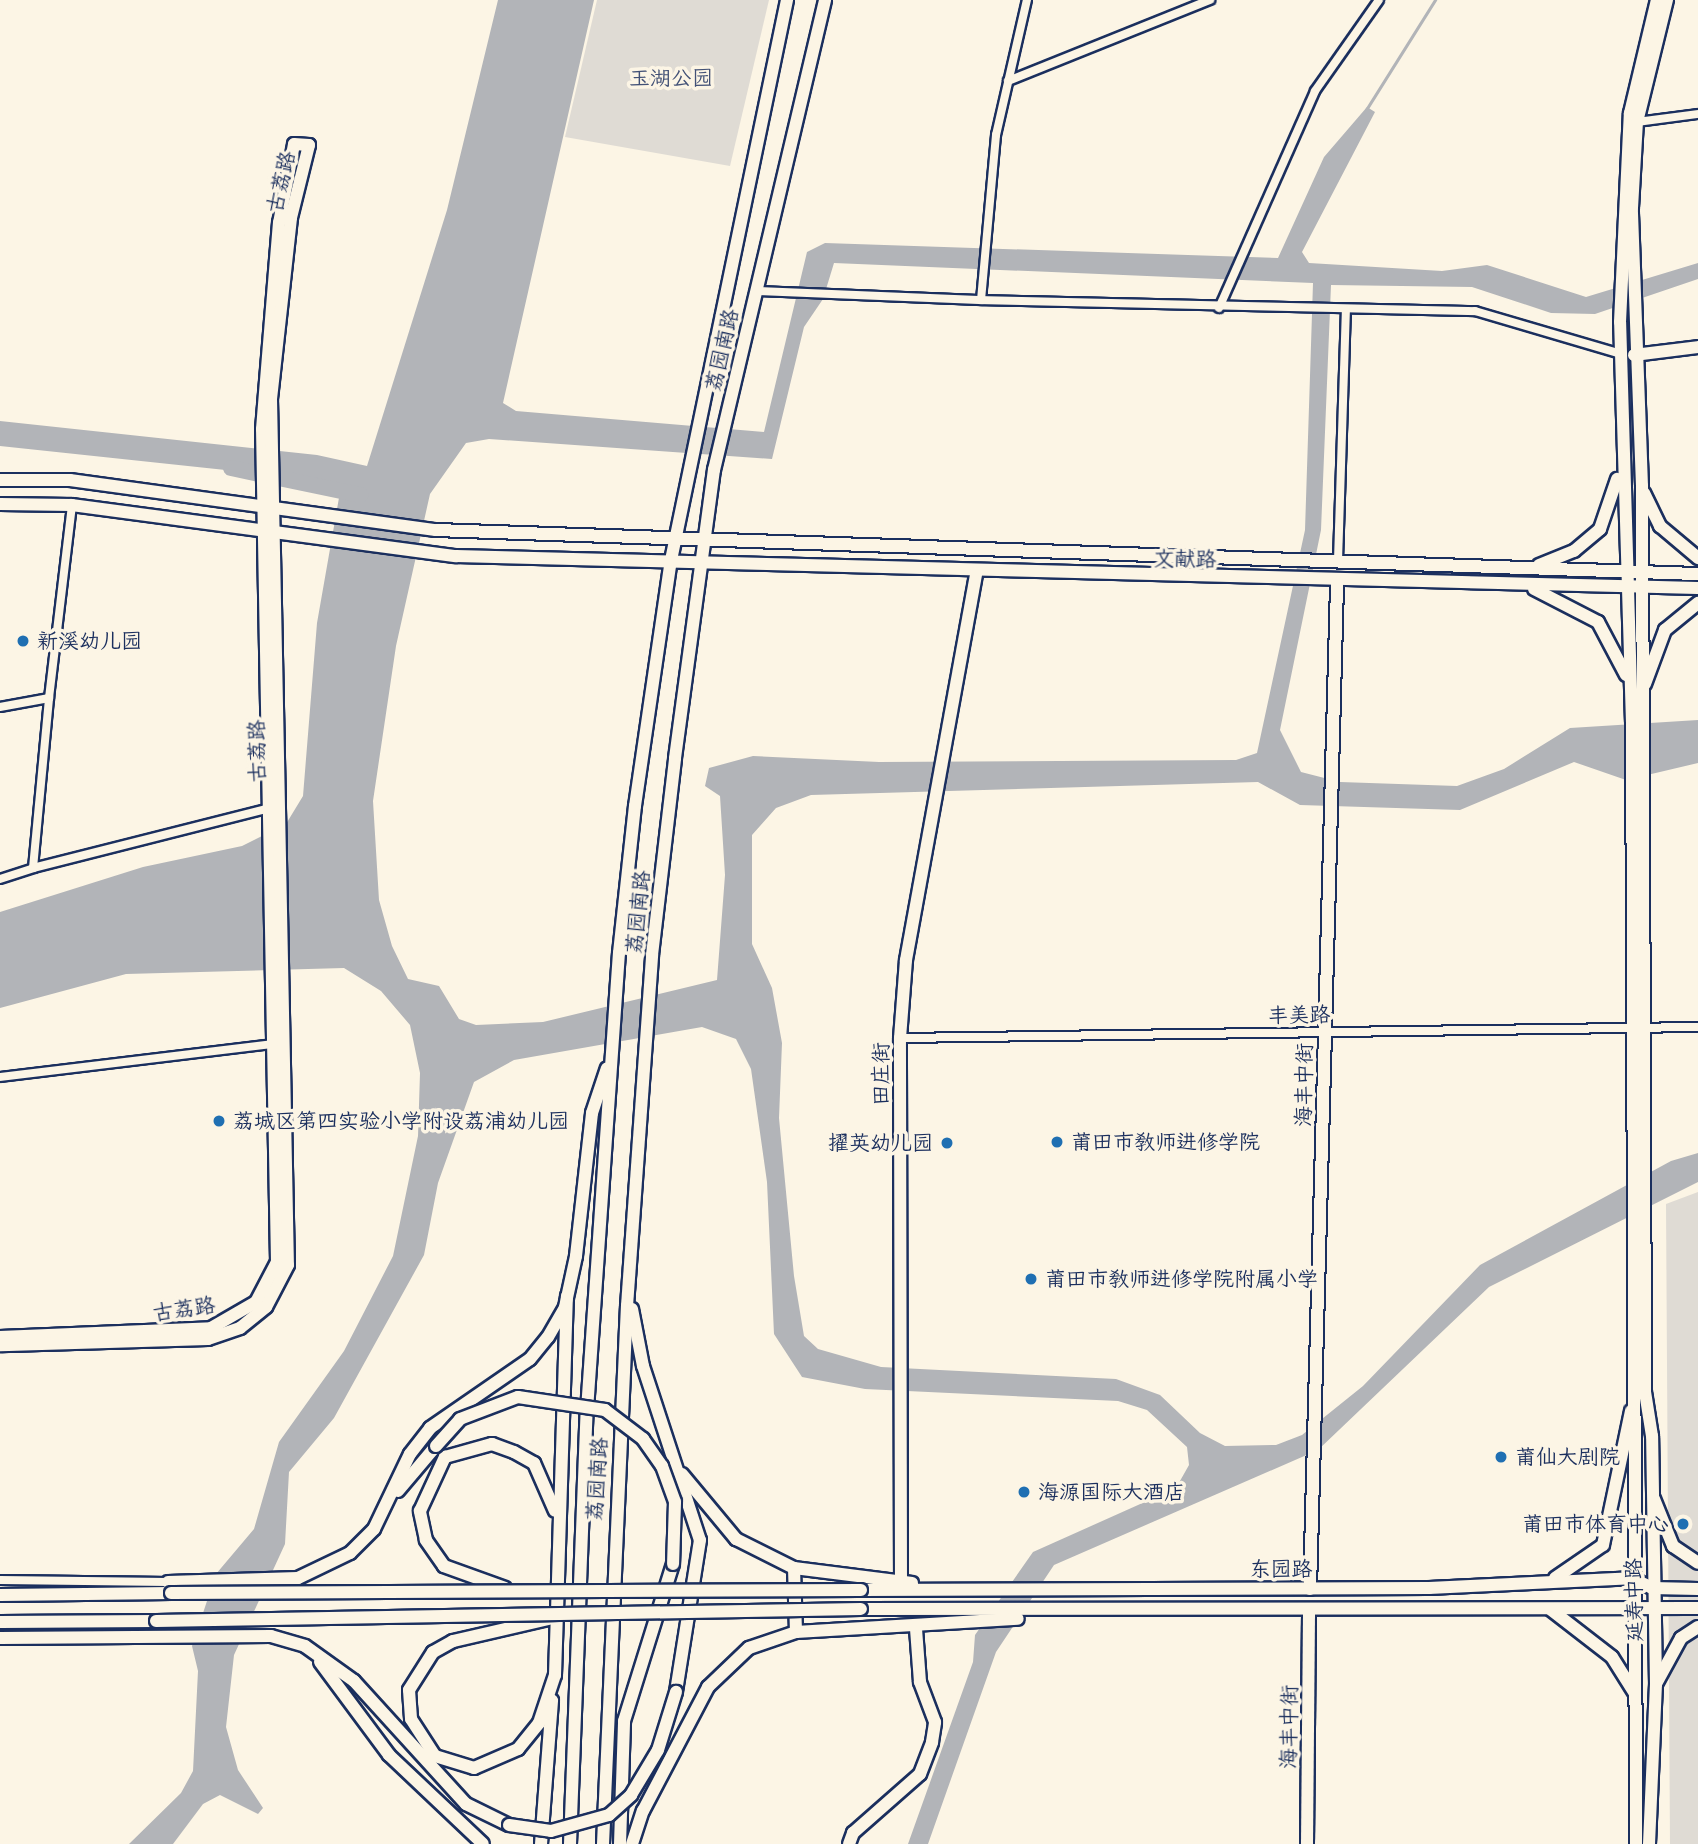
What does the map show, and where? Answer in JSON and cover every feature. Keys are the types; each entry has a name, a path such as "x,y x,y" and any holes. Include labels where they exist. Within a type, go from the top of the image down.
{"main road":[{"name":"荔园南路","path":"570,1844 579,1550 616,1001 670,565 764,96 787,0"},
{"name":"荔园南路","path":"603,1844 629,1290 649,1001 701,563 714,470 825,0"},
{"path":"1638,1231 1637,791 1643,691 1642,486 1628,355 1627,267 1630,113 1657,0"},
{"path":"1627,267 1637,122 1667,0"},
{"name":"古荔路","path":"0,1336 198,1330 236,1318 256,1302 270,1282 279,1242 280,1029 261,508 271,285 293,144 309,145 276,328 273,813"},
{"path":"1628,355 1698,347"},
{"path":"1628,355 1622,455 1623,572 1637,791"},
{"path":"1533,567 1574,551 1600,529 1622,455"},
{"path":"0,480 70,480 321,517 428,529 1698,575"},
{"path":"1642,486 1660,526 1698,558"},
{"name":"文献路","path":"0,504 72,505 308,539 427,552 670,565 701,563 1338,583 1698,588"},
{"name":"田庄街","path":"901,1582 900,1038 933,813 976,573"},
{"name":"海丰中街","path":"1310,1588 1338,583"},
{"path":"1528,586 1598,622 1630,684"},
{"path":"1643,691 1665,630 1698,603"},
{"name":"古荔路","path":"0,1345 208,1339 240,1328 266,1307 288,1265 279,1043"},
{"path":"541,1844 555,1675 567,1296 592,1113 612,1051"},
{"name":"延寿中路","path":"1636,1844 1631,1411 1638,1231"},
{"name":"延寿中路","path":"1638,1231 1654,1499 1652,1588 1656,1684 1648,1844"},
{"path":"0,1638 271,1636 305,1646 354,1681 466,1804 509,1825 551,1831 609,1815 631,1795 658,1750 676,1692 700,1540 643,1366 629,1290"},
{"path":"384,1508 430,1428 530,1359 567,1296"},
{"path":"1,1594 169,1587 307,1575 350,1553 384,1508 460,1419 518,1397 605,1410 643,1439 662,1466 675,1502 673,1564 624,1721 620,1844"},
{"path":"1552,1580 1603,1545 1631,1411"},
{"path":"523,1592 478,1583 444,1566 426,1540 420,1511 445,1457 492,1444 534,1463 558,1520"},
{"path":"676,1467 736,1539 794,1568 982,1591"},
{"path":"1654,1499 1673,1546 1698,1563"},
{"path":"794,1568 796,1632"},
{"name":"东园路","path":"523,1592 1310,1588 1631,1578 1652,1588 1698,1588"},
{"path":"169,1587 523,1592"},
{"name":"东园路","path":"553,1618 861,1609 1058,1612 1698,1608"},
{"path":"1550,1609 1612,1657 1634,1692"},
{"name":"海丰中街","path":"1307,1844 1309,1610"},
{"path":"632,1844 643,1811 708,1688 749,1648 796,1632 916,1629 1058,1612"},
{"path":"553,1618 453,1641 419,1671 409,1690 419,1737 453,1766 474,1768 518,1749 539,1723 555,1675"},
{"path":"0,1622 553,1618"},
{"path":"1656,1684 1681,1639 1698,1627"},
{"path":"849,1844 853,1833 920,1774 932,1742 935,1722 920,1682 916,1629"},
{"path":"305,1646 358,1705 389,1755 483,1844"}],"street":[{"path":"982,297 996,135 1027,0"},
{"path":"1008,80 1210,0"},
{"path":"1219,308 1250,229 1315,90 1379,0"},
{"path":"1637,122 1698,114"},
{"path":"756,291 831,296 982,297 1219,308 1475,311 1628,355"},
{"path":"1338,561 1346,310"},
{"path":"33,868 49,698 72,505"},
{"path":"0,707 49,698"},
{"path":"0,879 33,868 273,813"},
{"name":"丰美路","path":"900,1038 1698,1027"},
{"path":"0,1077 279,1043"},
{"path":"0,1580 169,1587"}],"green space":[{"name":"玉湖公园","path":"597,0 769,0 730,166 565,137"},
{"name":"莆田市体育中心","path":"1698,1192 1698,1844 1670,1844 1666,1204"}],"shaded area":[{"path":"498,0 594,0 503,403 516,411 764,432 807,252 825,243 1278,258 1324,157 1367,107 1375,112 1302,252 1309,263 1442,271 1487,265 1586,297 1698,263 1698,279 1595,314 1551,313 1472,287 1331,285 1321,530 1280,730 1301,772 1340,782 1457,786 1504,769 1570,728 1698,720 1698,763 1626,780 1574,762 1460,810 1300,805 1258,782 811,795 776,808 752,835 752,944 772,988 782,1043 779,1118 794,1276 804,1336 818,1349 881,1367 1116,1379 1160,1395 1200,1433 1225,1446 1276,1445 1302,1435 1363,1386 1480,1265 1671,1161 1698,1153 1698,1182 1489,1287 1318,1450 1054,1565 996,1652 928,1844 908,1844 973,1662 975,1635 1033,1552 1176,1488 1189,1465 1187,1447 1147,1410 1118,1401 865,1389 802,1377 774,1334 767,1182 751,1069 736,1039 702,1027 514,1060 474,1082 438,1183 424,1255 334,1418 289,1472 285,1544 234,1655 226,1727 238,1770 263,1808 258,1814 220,1795 203,1804 173,1844 129,1844 181,1793 193,1771 198,1671 192,1646 216,1574 254,1529 279,1442 344,1351 393,1256 418,1136 420,1073 410,1025 381,991 344,968 126,974 0,1008 0,912 143,867 242,846 286,824 303,796 317,623 340,492 319,480 0,446 0,421 317,455 367,466 447,210","holes":["834,263 1313,283 1305,530 1257,753 1236,760 879,762 753,756 709,768 705,786 720,796 725,875 717,980 543,1022 476,1025 459,1019 439,986 408,979 392,946 379,900 373,801 396,646 430,494 466,443 489,439 772,459 804,327 823,299"]}],"waterway":[{"path":"1366,110 1435,0"},
{"path":"231,468 360,495"}],"place":[{"name":"新溪幼儿园","path":"23,641"},
{"name":"荔城区第四实验小学附设荔浦幼儿园","path":"219,1121"},
{"name":"莆田市教师进修学院","path":"1057,1142"},
{"name":"擢英幼儿园","path":"947,1143"},
{"name":"莆田市教师进修学院附属小学","path":"1031,1279"},
{"name":"莆仙大剧院","path":"1501,1457"},
{"name":"海源国际大酒店","path":"1024,1492"},
{"name":"莆田市体育中心","path":"1683,1524"}]}
